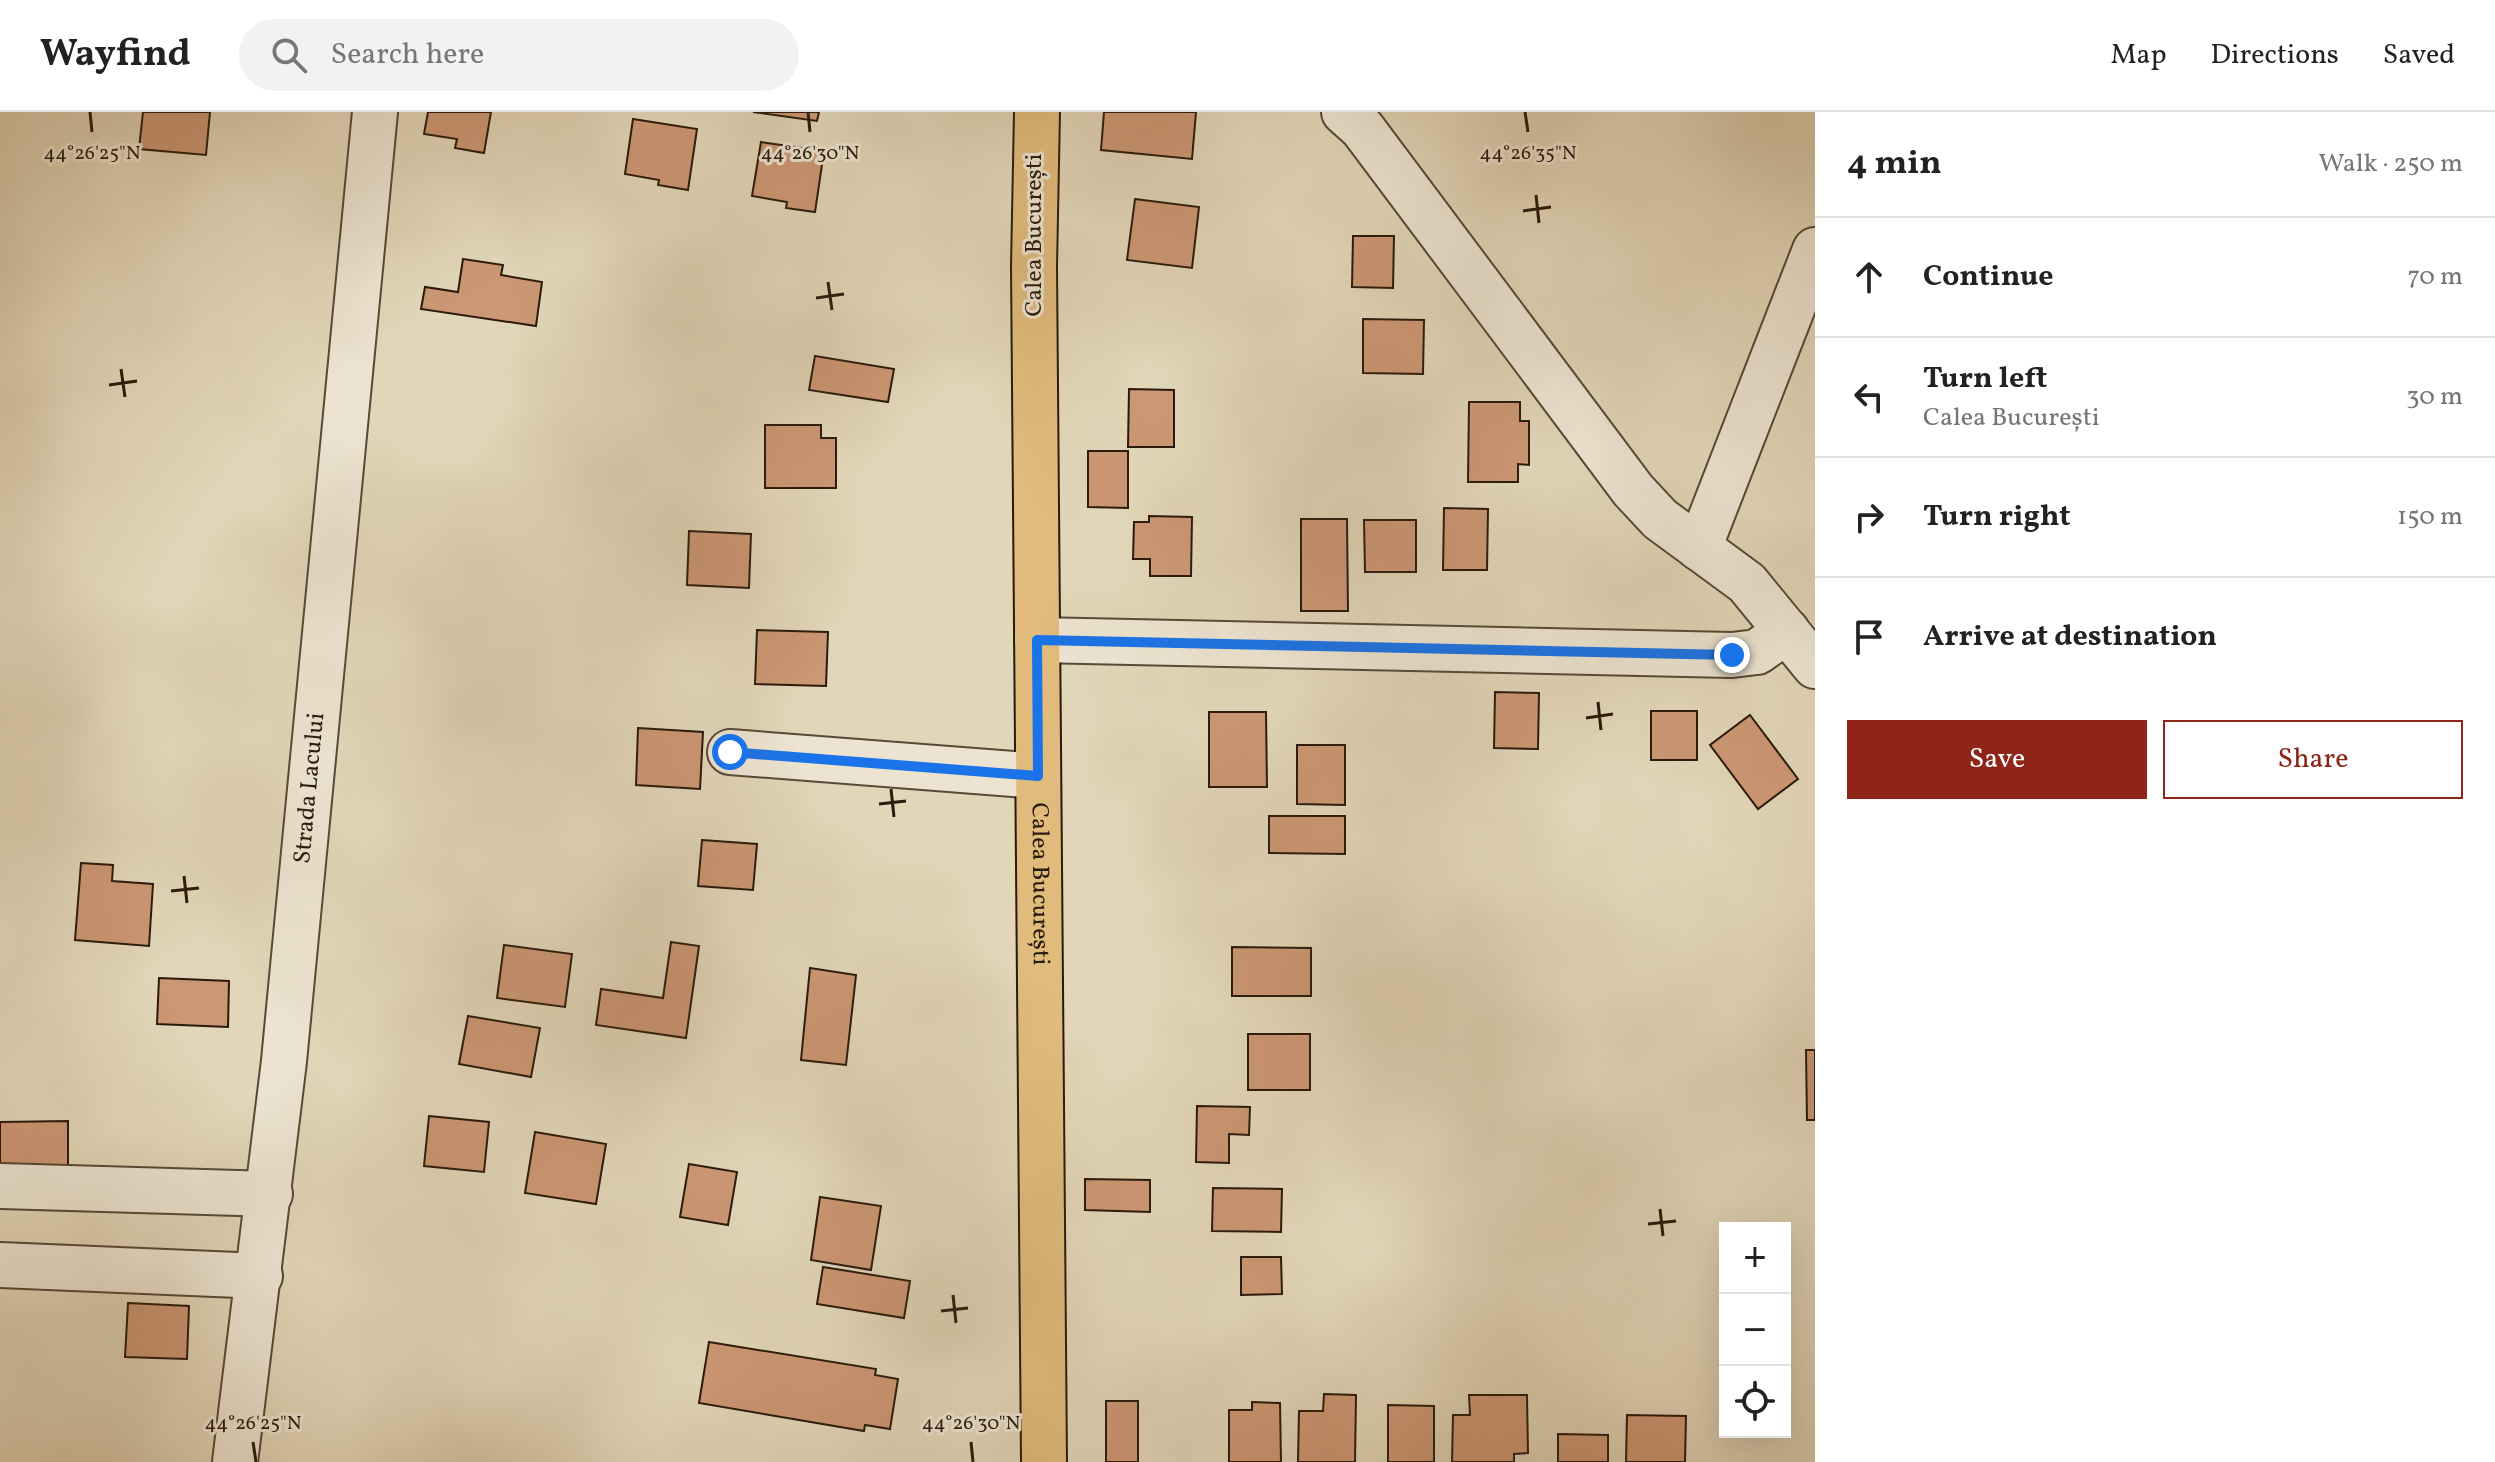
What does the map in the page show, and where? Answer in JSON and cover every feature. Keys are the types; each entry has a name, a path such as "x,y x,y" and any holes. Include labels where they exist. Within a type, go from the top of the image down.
{"main road":[{"name":"Calea București","path":"1037,112 1034,267 1044,1462"}],"street":[{"name":"Strada Lacului","path":"235,1462 270,1194 375,112"},
{"path":"1344,112 1362,128 1633,490 1660,519 1747,583 1815,666"},
{"path":"1699,548 1815,250"},
{"path":"1037,640 1732,655 1757,652 1787,631"},
{"path":"730,752 1038,776"},
{"path":"0,1186 270,1194"},
{"path":"0,1265 260,1276"}],"building":[{"path":"143,112 210,112 206,155 139,149"},
{"path":"428,112 491,112 484,153 455,148 457,139 424,134"},
{"path":"753,112 819,112 817,121"},
{"path":"1104,112 1196,112 1192,159 1101,150"},
{"path":"633,119 697,129 688,190 658,185 659,180 625,174"},
{"path":"761,142 824,151 815,212 786,208 787,202 752,196"},
{"path":"1135,199 1199,207 1192,268 1127,260"},
{"path":"1353,236 1394,236 1393,288 1352,287"},
{"path":"463,259 503,265 501,275 542,282 536,326 421,309 425,287 458,292"},
{"path":"1363,319 1424,320 1423,374 1363,373"},
{"path":"815,356 894,369 888,402 809,390"},
{"path":"1129,389 1174,390 1174,447 1128,447"},
{"path":"1469,402 1520,402 1520,421 1529,421 1529,465 1518,464 1518,482 1468,482"},
{"path":"765,425 821,425 821,438 836,438 836,488 765,488"},
{"path":"1088,451 1128,451 1128,508 1088,507"},
{"path":"1444,508 1488,509 1487,570 1443,570"},
{"path":"1149,516 1192,517 1191,576 1150,576 1150,559 1133,559 1134,522 1149,522"},
{"path":"1301,519 1347,519 1348,611 1301,611"},
{"path":"1364,520 1416,520 1416,572 1365,572"},
{"path":"689,531 751,534 749,588 687,585"},
{"path":"757,630 828,632 826,686 755,684"},
{"path":"1495,692 1539,693 1538,749 1494,748"},
{"path":"1651,711 1697,711 1697,760 1651,760"},
{"path":"1209,712 1266,712 1267,787 1209,787"},
{"path":"1750,715 1798,779 1758,809 1710,745"},
{"path":"638,728 703,732 700,789 636,785"},
{"path":"1297,745 1345,745 1345,805 1297,804"},
{"path":"1269,816 1345,816 1345,854 1269,853"},
{"path":"702,840 757,844 753,890 698,886"},
{"path":"81,863 113,865 112,881 153,884 149,946 75,940"},
{"path":"671,942 699,946 686,1038 596,1025 601,989 663,998"},
{"path":"504,945 572,954 565,1007 497,998"},
{"path":"1232,947 1311,948 1311,996 1232,996"},
{"path":"810,968 856,975 846,1065 801,1060"},
{"path":"159,978 229,981 228,1027 157,1024"},
{"path":"468,1016 540,1028 531,1077 459,1064"},
{"path":"1248,1034 1310,1034 1310,1090 1248,1090"},
{"path":"1806,1050 1815,1050 1815,1120 1807,1120"},
{"path":"1197,1106 1250,1107 1249,1135 1229,1134 1229,1163 1196,1162"},
{"path":"429,1116 489,1122 484,1172 424,1166"},
{"path":"68,1121 68,1168 0,1168 0,1122"},
{"path":"535,1132 606,1144 596,1204 525,1193"},
{"path":"689,1164 737,1172 728,1225 680,1217"},
{"path":"1085,1179 1150,1180 1150,1212 1085,1210"},
{"path":"1213,1188 1282,1189 1281,1232 1212,1231"},
{"path":"820,1197 881,1206 871,1270 811,1260"},
{"path":"1241,1257 1281,1257 1282,1294 1241,1295"},
{"path":"823,1267 910,1281 904,1318 817,1304"},
{"path":"128,1303 189,1306 187,1359 125,1357"},
{"path":"709,1342 876,1369 875,1375 898,1379 890,1429 865,1425 864,1431 699,1403"},
{"path":"1324,1394 1356,1395 1355,1462 1298,1462 1299,1411 1323,1411"},
{"path":"1469,1395 1527,1395 1528,1453 1514,1454 1514,1462 1452,1462 1453,1415 1470,1415"},
{"path":"1106,1401 1138,1401 1138,1462 1106,1462"},
{"path":"1252,1402 1280,1403 1281,1462 1229,1462 1229,1410 1252,1410"},
{"path":"1388,1405 1434,1406 1434,1462 1388,1462"},
{"path":"1627,1415 1686,1416 1685,1462 1626,1462"},
{"path":"1558,1434 1608,1435 1608,1462 1558,1462"}],"route":[{"path":"730,752 1038,776 1037,640 1732,655"}]}
